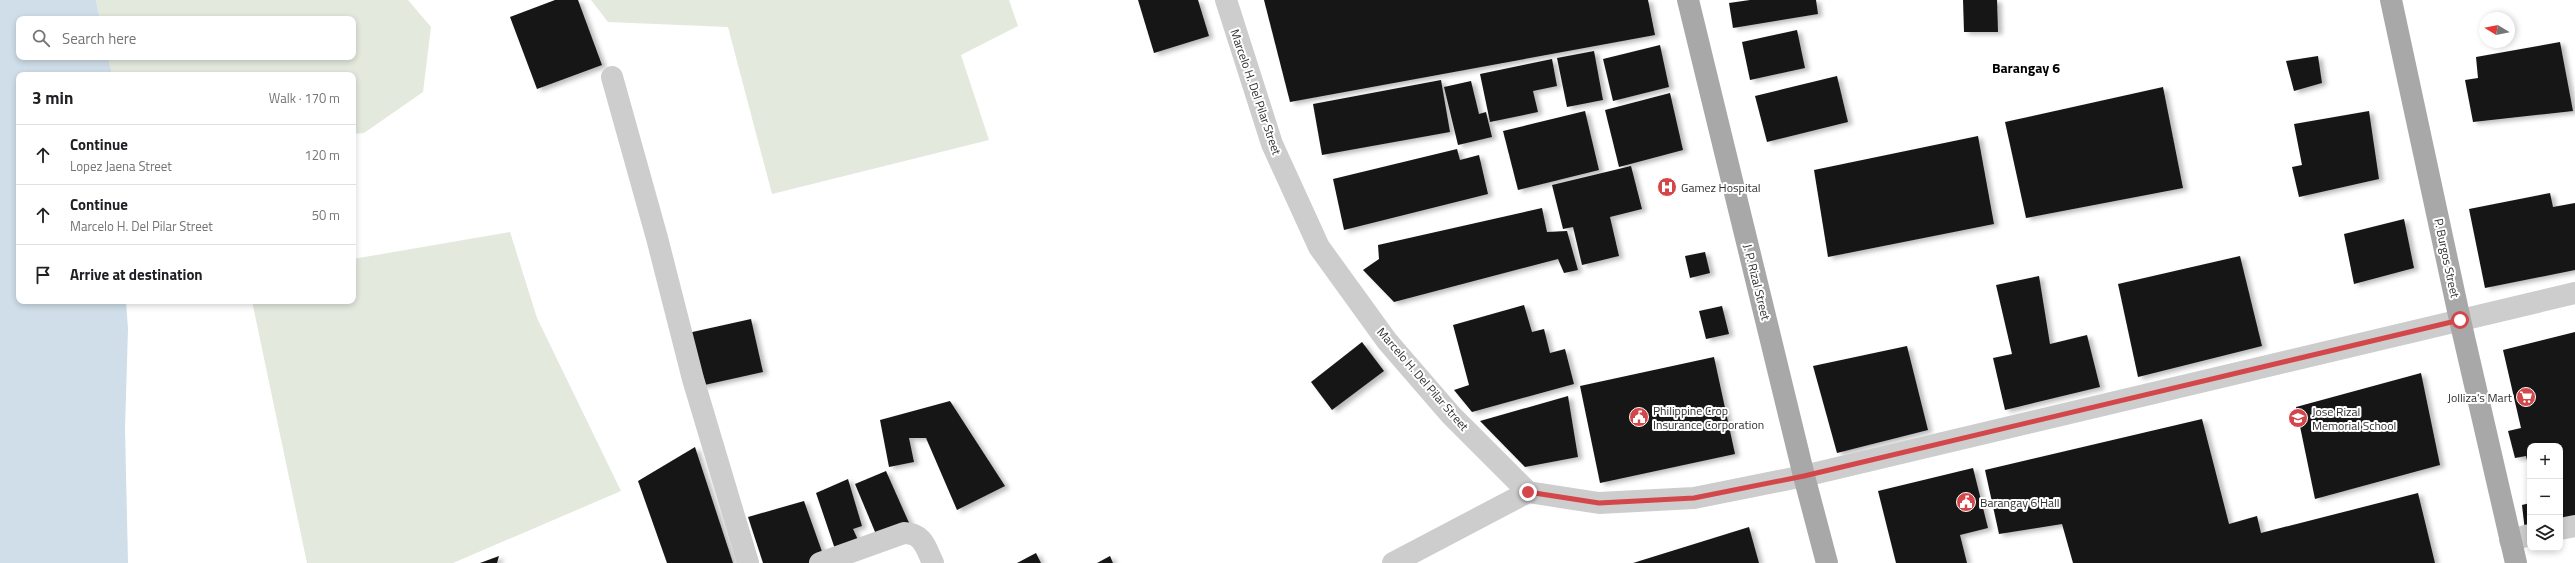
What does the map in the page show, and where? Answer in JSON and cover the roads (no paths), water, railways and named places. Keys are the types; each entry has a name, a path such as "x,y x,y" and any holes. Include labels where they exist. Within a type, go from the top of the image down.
{"main road":[{"name":"J. P. Rizal Street","path":"1688,0 1804,476 1827,563"},
{"name":"P. Burgos Street","path":"2391,0 2460,320 2520,538 2516,563"}],"street":[{"name":"Marcelo H. Del Pilar Street","path":"1226,0 1272,144 1319,247 1387,341 1451,415 1528,492"},
{"path":"612,77 658,238 693,379 748,563"},
{"path":"1393,563 1528,492 1599,503 1694,498 1804,476 2575,293"},
{"path":"2563,528 2575,526"},
{"path":"820,563 904,533 910,533 922,539 933,563"}],"place":[{"name":"Gamez Hospital","path":"1667,187"},
{"name":"Jolliza's Mart","path":"2526,397"},
{"name":"Philippine Crop Insurance Corporation","path":"1639,417"},
{"name":"Jose Rizal Memorial School","path":"2298,418"},
{"name":"Barangay 6 Hall","path":"1966,502"}],"district":[{"name":"Barangay 6","path":"2026,67"}]}
